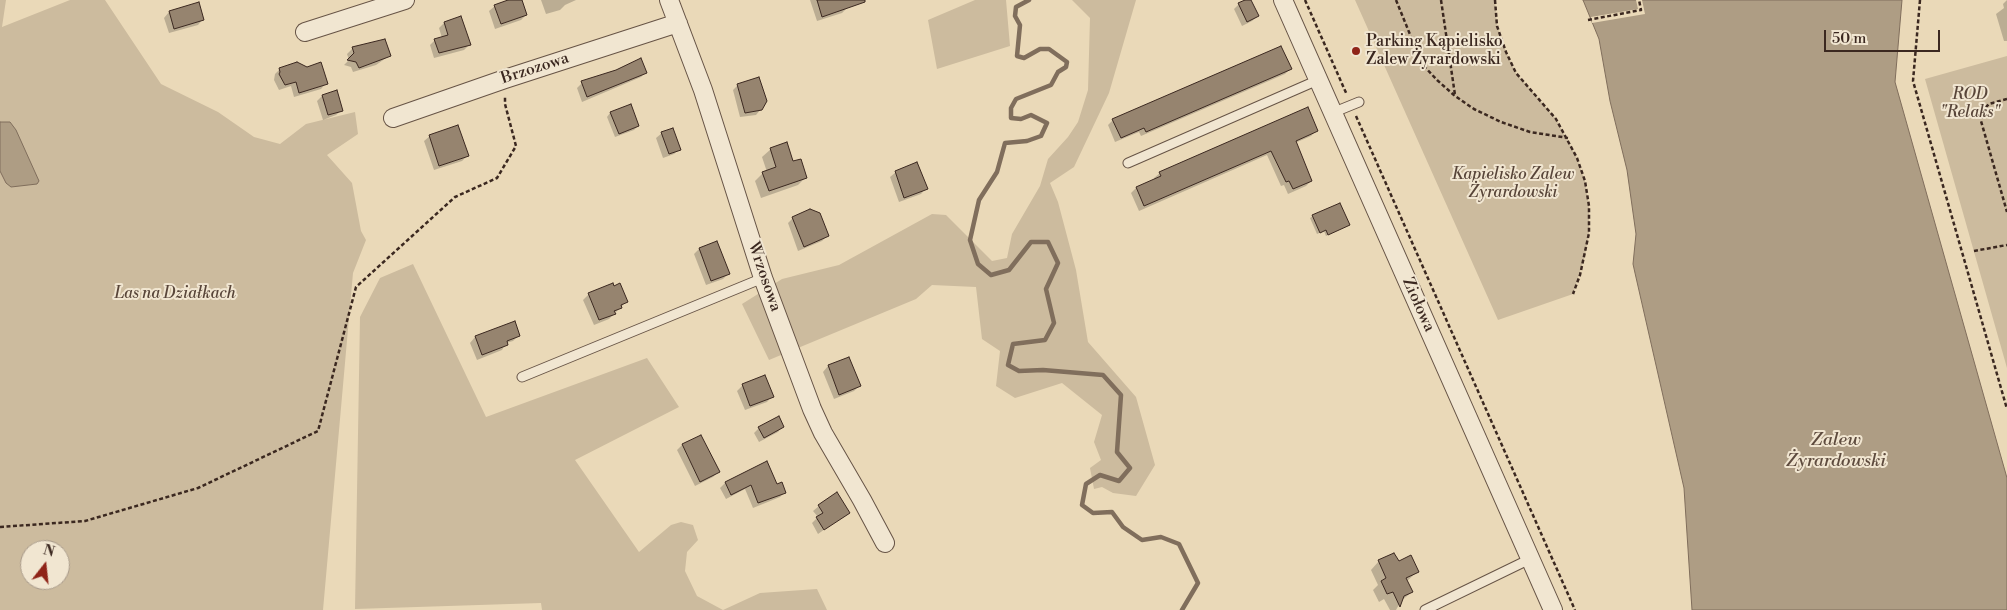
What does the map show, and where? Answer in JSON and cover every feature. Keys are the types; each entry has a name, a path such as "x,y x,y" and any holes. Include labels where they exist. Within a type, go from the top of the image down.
{"street":[{"path":"305,32 405,0"},
{"name":"Wrzosowa","path":"669,0 703,90 763,278 812,409 823,433 885,543"},
{"name":"Ziołowa","path":"1283,0 1553,610"},
{"name":"Brzozowa","path":"393,118 505,79 678,23"}],"lane":[{"path":"1128,163 1318,80"},
{"path":"1332,113 1355,104"},
{"path":"522,377 763,278"},
{"path":"1425,610 1530,559"}],"path":[{"path":"1305,0 1355,104 1575,610"},
{"path":"1396,0 1422,64 1455,96 1501,122 1530,132 1568,138"},
{"path":"1442,0 1455,96"},
{"path":"1495,0 1497,26 1516,74 1556,119 1568,138 1582,173 1589,206 1589,232 1582,267 1573,294"},
{"path":"1588,20 1641,10 1639,0"},
{"path":"1920,0 1913,81 2007,410"},
{"path":"0,527 85,521 198,488 318,431 356,287 454,197 496,178 516,146 505,104 505,79"},
{"path":"2007,99 1990,104 1982,111 1982,121 2007,212"},
{"path":"1974,251 2007,245"}],"green space":[{"name":"Las na Działkach","path":"0,0 6,0 2,27 70,0 105,0 161,84 218,112 254,137 280,144 306,124 355,112 358,134 327,155 352,183 361,231 366,240 353,273 323,610 0,610"},
{"path":"975,0 1006,0 1010,46 937,69 928,20"},
{"path":"1072,0 1136,0 1109,93 1074,167 1050,183 1058,202 1076,270 1088,342 1136,397 1155,465 1136,496 1113,493 1102,487 1094,489 1090,468 1101,460 1094,442 1102,415 1062,383 1015,398 996,386 1000,351 982,339 976,287 932,285 916,299 769,360 742,304 782,279 839,265 932,214 946,215 992,261 1007,258 1012,234 1040,186 1048,159 1068,137 1078,122 1088,90 1090,18"},
{"name":"Kapielisko Zalew Żyrardowski","path":"1355,0 1495,0 1497,26 1516,73 1556,119 1577,158 1585,181 1589,206 1589,233 1585,256 1573,294 1498,320"},
{"name":"ROD \"Relaks\"","path":"2007,56 2007,368 1925,79"},
{"path":"413,264 486,417 647,358 679,407 575,460 639,552 671,525 681,522 693,525 698,540 687,552 685,571 697,596 723,610 542,610 541,603 355,609 360,317 380,278"},
{"path":"817,589 827,610 723,610 760,593"}],"water":[{"name":"Zalew Żyrardowski","path":"1583,0 1902,0 1895,82 2007,478 2007,610 1692,610 1684,488 1633,264 1636,234 1627,170 1610,101 1599,39"},
{"path":"0,122 10,122 16,130 39,181 37,184 11,187 6,183 0,171"}],"pier":[{"path":"1636,0 1642,0 1645,14 1592,23 1591,17 1638,9"}],"building":[{"path":"508,0 522,0 527,15 501,24 494,5"},
{"path":"817,0 865,0 865,2 822,17"},
{"path":"1251,0 1259,16 1247,22 1238,3"},
{"path":"199,2 204,20 174,29 169,11"},
{"path":"461,16 471,45 439,53 434,39 448,35 444,22"},
{"path":"385,39 391,56 359,68 356,62 347,60 354,53 352,47"},
{"path":"1281,46 1292,69 1146,132 1144,128 1121,138 1112,119"},
{"path":"641,58 647,73 587,97 581,81 616,70"},
{"path":"297,62 307,67 321,62 328,84 299,93 296,82 285,85 279,74 279,68"},
{"path":"759,77 767,101 762,110 745,113 737,84"},
{"path":"337,90 343,111 328,115 322,95"},
{"path":"631,104 639,126 619,134 610,112"},
{"path":"1308,107 1318,131 1296,141 1312,181 1293,189 1289,181 1286,182 1271,151 1144,206 1136,187 1161,176 1159,172"},
{"path":"458,125 469,156 439,166 429,135"},
{"path":"673,128 681,150 669,154 661,132"},
{"path":"787,142 793,161 801,159 807,178 769,191 762,172 776,167 770,148"},
{"path":"917,162 928,189 904,198 895,171"},
{"path":"1340,203 1350,225 1328,235 1326,230 1320,233 1312,215"},
{"path":"810,209 820,213 829,236 804,247 792,217"},
{"path":"717,241 730,274 711,281 699,248"},
{"path":"613,283 614,286 620,283 628,302 621,305 622,308 614,311 616,314 599,320 588,293"},
{"path":"515,321 520,336 507,341 508,345 482,355 475,336"},
{"path":"849,357 861,386 839,395 828,365"},
{"path":"765,375 774,397 750,406 742,384"},
{"path":"779,416 784,427 764,438 758,427"},
{"path":"701,435 720,472 700,482 682,444"},
{"path":"767,461 777,484 782,482 786,493 758,503 751,485 731,495 725,482"},
{"path":"837,492 850,513 824,530 816,517 823,513 818,505"},
{"path":"1394,553 1399,561 1411,555 1419,572 1406,578 1413,592 1404,596 1400,607 1393,592 1387,594 1381,581 1386,578 1378,560"}],"waterway":[{"path":"1029,0 1016,7 1015,16 1020,25 1017,56 1024,58 1040,49 1049,49 1067,62 1066,67 1058,72 1051,85 1016,99 1011,108 1011,118 1021,119 1031,115 1047,123 1041,136 1027,141 1005,143 997,172 979,200 970,240 978,264 991,275 1009,270 1031,242 1048,242 1058,263 1046,289 1054,323 1045,340 1013,344 1008,365 1019,371 1043,370 1103,375 1121,395 1117,452 1130,468 1119,481 1100,475 1086,484 1082,505 1093,513 1112,512 1123,527 1142,540 1161,537 1179,544 1198,583 1182,610"}],"place":[{"name":"Parking Kąpielisko Zalew Żyrardowski","path":"1356,51"}]}
